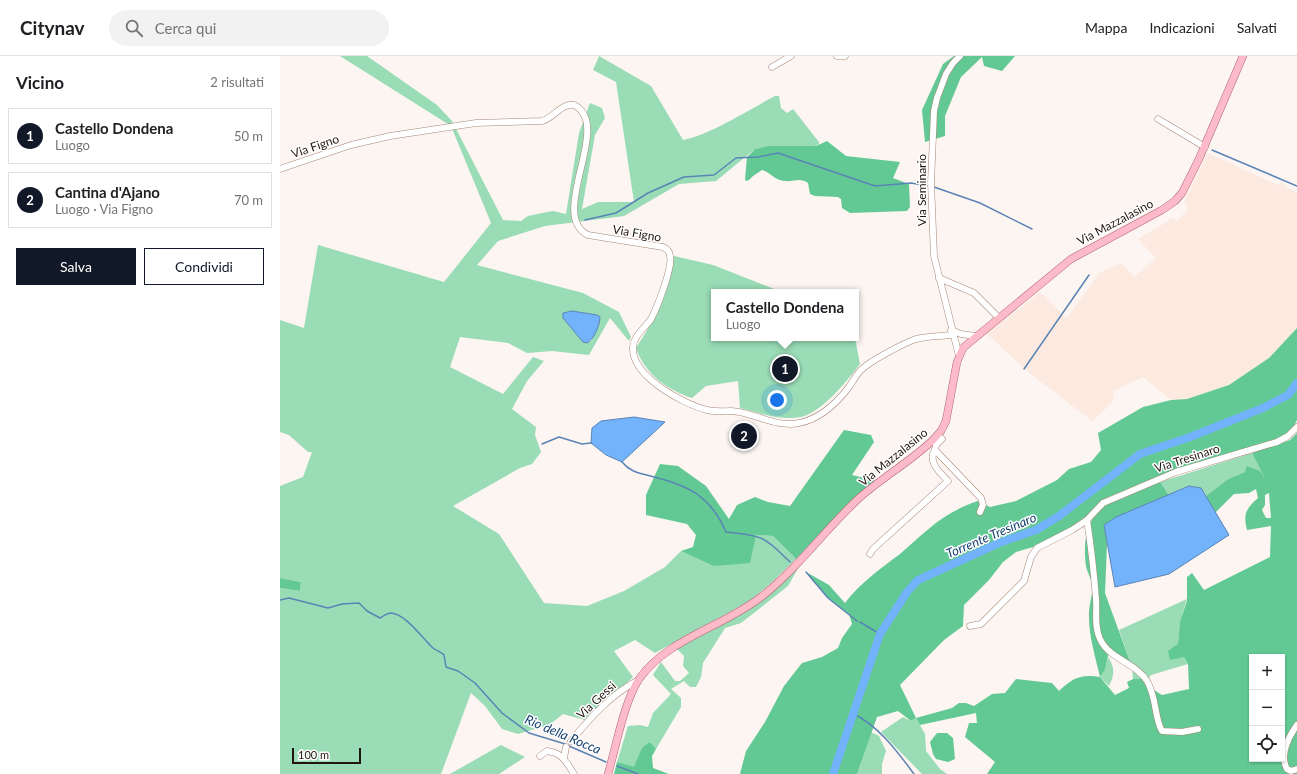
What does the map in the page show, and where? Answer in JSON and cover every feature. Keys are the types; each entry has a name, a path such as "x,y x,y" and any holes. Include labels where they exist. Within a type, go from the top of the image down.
{"main road":[{"name":"Via Mazzalasino","path":"608,774 629,702 639,680 657,660 674,647 747,607 764,595 787,574 858,499 928,445 938,435 949,414 955,367 959,356 975,336 1076,255 1170,205 1182,192 1204,147 1243,56"}],"street":[{"path":"772,67 791,56"},
{"path":"837,56 845,56"},
{"name":"Via Seminario","path":"959,356 939,278 932,238 931,183 934,111 936,98 952,63 960,56"},
{"name":"Via Figno","path":"280,169 364,141 476,123 542,121 548,119 566,106 574,105 582,111 587,125 575,203 574,221 581,232 588,235 663,247 667,249 670,255 670,264 658,302 649,321 638,335 634,345 637,363 650,380 661,389 706,410 739,412 772,422 797,424 807,421 826,412 842,395 860,371 871,362 917,339 952,332"},
{"path":"1158,118 1204,147"},
{"path":"939,278 974,293 998,317"},
{"path":"952,332 975,336"},
{"name":"Via Tresinaro","path":"970,626 981,624 1024,581 1031,557 1037,548 1072,530 1087,520 1103,503 1176,472 1277,442 1288,436 1297,427"},
{"path":"870,554 873,549 948,481 936,467 933,459 932,454 936,445 942,439 938,435"},
{"path":"935,450 980,498 983,505 980,512"},
{"path":"1087,520 1096,600 1097,626 1100,639 1109,651 1146,679 1155,700 1158,724 1162,730 1182,732 1198,729"},
{"name":"Via Gessi","path":"570,741 615,695 628,685 639,680"},
{"path":"1297,725 1287,742 1285,759 1287,769 1291,771 1297,769"},
{"path":"564,758 566,747"},
{"path":"540,756 547,751 558,754 564,758 574,774"}],"shaded area":[{"path":"1208,153 1278,185 1282,182 1287,188 1297,192 1297,328 1269,358 1229,385 1187,399 1171,400 1143,377 1114,391 1112,403 1092,421 1028,372 987,334 1040,292 1067,318 1099,273 1121,263 1134,277 1156,258 1138,239 1173,218 1177,221 1188,209 1184,202"}],"green space":[{"path":"340,56 367,56 437,105 452,121 503,220 521,221 528,216 553,211 566,214 579,133 590,103 602,108 605,118 595,135 582,209 598,202 634,202 616,82 593,70 599,56 651,86 683,140 705,133 775,96 779,96 781,108 787,113 793,109 819,144 816,146 755,149 716,181 679,184 624,216 545,226 498,241 477,265 583,293 619,312 631,337 629,341 610,318 589,355 552,351 527,353 508,343 460,337 450,367 503,394 533,357 544,361 527,381 512,409 536,427 535,435 541,452 532,464 520,468 453,506 499,534 544,603 587,606 624,591 665,567 681,551 713,566 756,535 773,536 796,559 751,600 655,653 635,640 614,651 633,677 585,720 563,714 549,725 518,734 502,729 485,706 471,693 441,774 280,774 280,588 300,591 301,582 280,578 280,486 303,477 312,452 308,452 289,435 280,432 280,320 304,328 318,245 444,282 491,223 451,126","holes":["572,311 597,315 599,317 598,326 591,341 583,341 563,318 566,312"]},
{"path":"954,56 1015,56 1002,71 984,66 982,57 961,77 945,116 945,136 925,142 922,110 943,64"},
{"path":"827,141 846,156 900,162 893,178 909,184 910,207 907,211 850,213 842,208 841,199 838,197 815,196 810,194 808,183 802,180 781,181 762,170 749,180 746,181 745,179 747,157 755,149 770,146 816,146"},
{"path":"674,256 713,265 774,289 711,289 711,341 856,341 860,364 834,395 817,409 801,417 778,417 740,408 738,381 706,386 692,398 683,395 665,385 651,373 640,357 636,348 661,304 672,269"},
{"path":"1297,328 1297,420 1293,428 1283,438 1177,470 1105,499 1084,520 1040,545 1016,552 1003,562 989,580 964,605 963,626 944,640 900,685 916,718 911,721 898,711 877,717 857,774 740,774 746,751 765,722 784,686 802,663 822,657 838,648 842,638 852,624 849,614 828,598 806,572 829,585 845,603 857,589 927,530 945,517 978,501 990,507 1016,501 1057,480 1069,469 1091,462 1101,450 1098,433 1143,407 1171,400 1187,399 1229,385 1269,358"},
{"path":"844,430 871,435 874,442 852,475 877,481 846,506 796,559 773,536 756,535 750,563 713,566 681,551 693,547 696,535 687,524 646,515 646,495 660,464 678,466 706,486 729,519 737,505 755,497 768,502 790,506"},
{"path":"1297,433 1297,774 987,774 995,762 965,737 969,723 977,723 976,713 920,725 916,718 952,708 959,703 966,703 974,706 992,694 1005,693 1016,679 1052,683 1059,691 1068,683 1077,678 1087,676 1100,677 1115,695 1129,688 1127,682 1133,679 1149,678 1154,690 1162,695 1189,689 1188,664 1184,657 1170,660 1168,651 1178,644 1180,621 1187,601 1187,577 1192,573 1204,590 1270,557 1271,526 1247,530 1245,519 1246,512 1258,498 1256,489 1249,493 1234,494 1215,513 1206,496 1228,479 1245,472 1246,466 1260,471 1265,478 1252,453 1290,440","holes":["1269,493 1271,518 1266,518 1262,510 1265,505 1265,495"]},
{"path":"1252,453 1268,482 1246,466 1245,472 1228,479 1206,496 1201,488 1189,486 1169,495 1160,482"},
{"path":"1160,482 1169,495 1116,517 1104,525 1107,544 1105,593 1132,667 1109,651 1105,670 1100,677 1092,644 1089,620 1092,587 1086,566 1085,546 1088,530 1094,517 1114,500"},
{"path":"800,565 788,586 741,623 725,628 703,663 701,677 696,687 690,687 684,681 671,689 681,698 681,707 656,749 650,742 634,768 617,762 628,726 640,725 648,727 653,713 671,694 653,675 661,662 675,681 680,681 689,673 683,666 684,656 676,648 736,616"},
{"path":"280,578 301,582 300,591 280,588"},
{"path":"1187,599 1180,621 1178,645 1188,664 1151,675 1149,678 1133,679 1132,667 1119,630"},
{"path":"1108,657 1112,664 1113,671 1109,686 1100,677 1105,670"},
{"path":"903,717 911,721 916,718 925,734 926,751 940,769 947,774 922,774 881,732"},
{"path":"871,732 879,736 886,751 882,764 882,774 857,774"},
{"path":"937,733 947,733 953,738 955,759 948,762 936,759 930,742"},
{"path":"650,742 656,749 652,756 653,768 669,774 614,774 617,762 634,767 642,748"},
{"path":"501,745 525,757 499,774 450,774"}],"water":[{"path":"572,311 597,315 600,317 596,332 587,343 583,342 563,318 563,313"},
{"path":"634,417 665,422 622,462 606,455 591,443 592,428 601,421"},
{"path":"1189,486 1201,488 1229,535 1169,574 1115,587 1104,525 1116,517"}],"waterway":[{"path":"1212,150 1297,186"},
{"path":"585,220 616,213 648,193 684,177 714,175 736,158 758,157 778,153 875,186 911,183 928,186"},
{"path":"934,187 980,203 1032,229"},
{"path":"1024,369 1089,275"},
{"name":"Torrente Tresinaro","path":"833,774 880,634 907,592 918,580 999,543 1036,530 1059,516 1140,454 1190,437 1263,408 1288,395 1297,383"},
{"path":"542,444 559,437 582,444 591,443"},
{"path":"622,462 625,466 636,472 678,484 689,489 698,495 713,510 726,532 756,536 768,542 790,562"},
{"path":"806,572 828,598 857,621"},
{"name":"Rio della Rocca","path":"280,600 289,598 328,608 342,604 359,603 367,611 380,618 390,613 397,614 414,627 433,648 444,655 446,667 458,671 475,683 502,713 529,733 562,743 606,762"},
{"path":"860,622 880,634"},
{"path":"852,713 862,718 879,732 894,748 914,774"},
{"name":"Rio della Rocca","path":"617,766 638,774"}],"place":[{"name":"Castello Dondena","path":"785,369"},
{"name":"Cantina d'Ajano","path":"744,436"}]}
